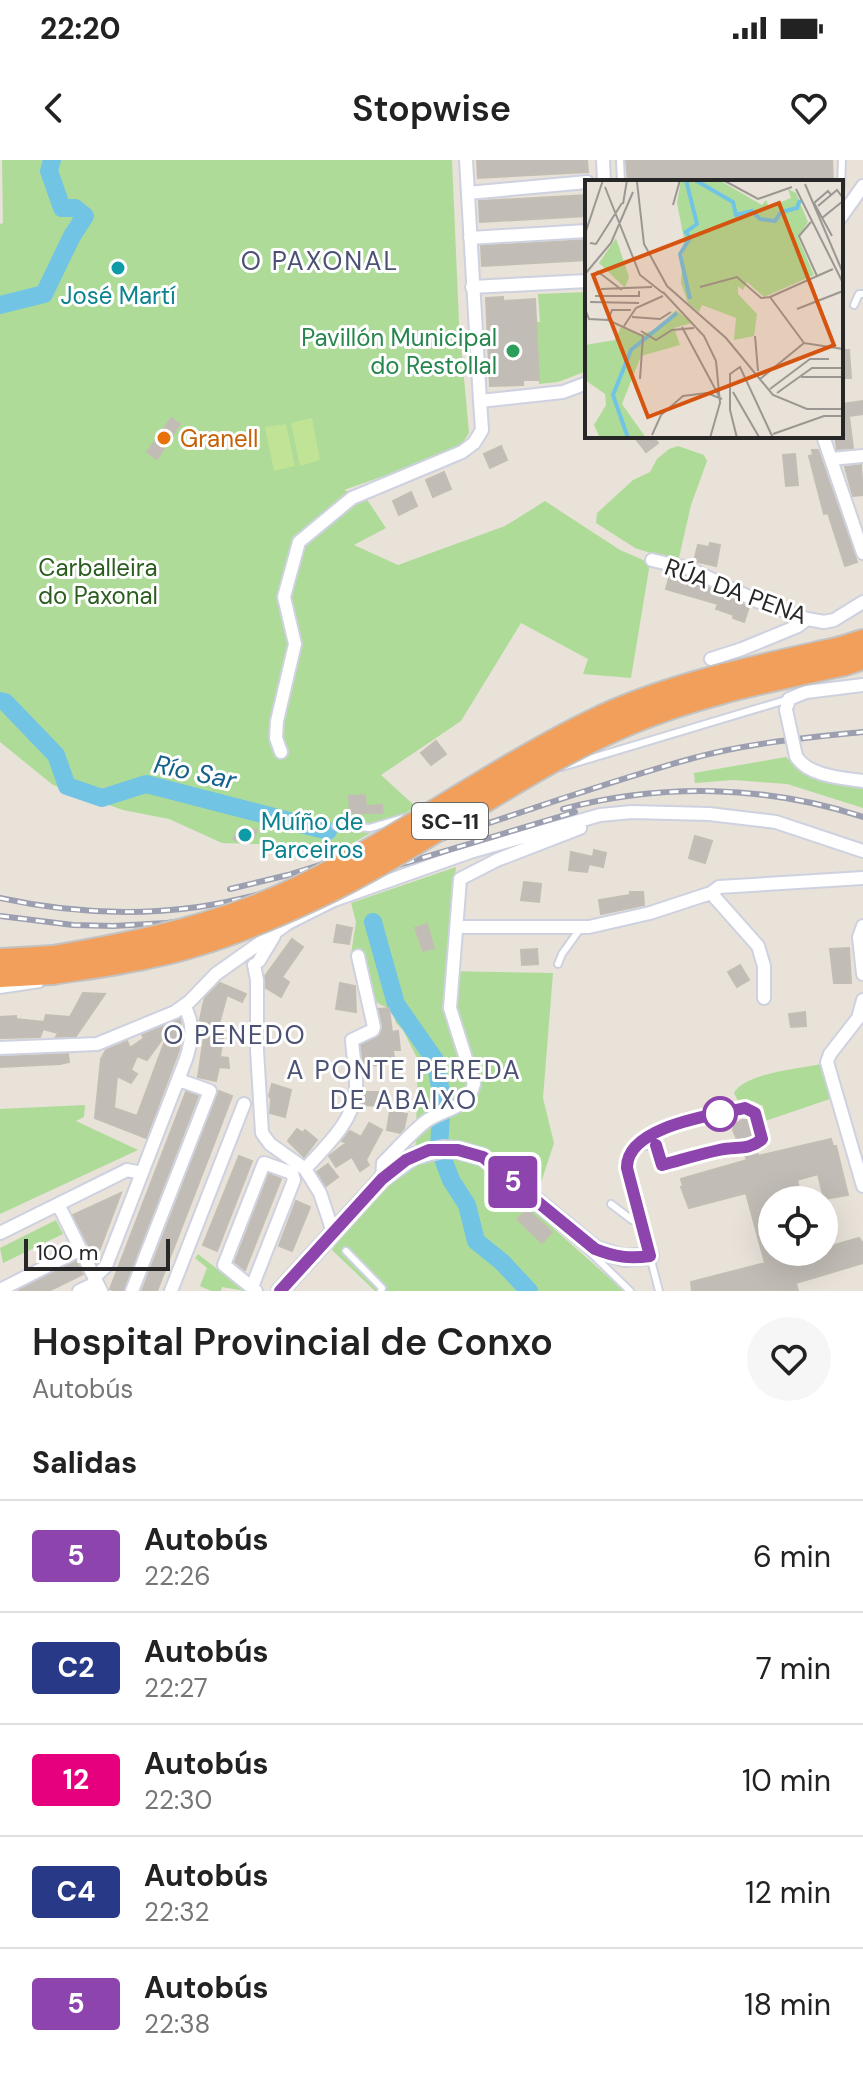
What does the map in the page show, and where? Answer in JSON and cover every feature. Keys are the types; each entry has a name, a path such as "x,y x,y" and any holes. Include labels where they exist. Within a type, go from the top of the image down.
{"highway":[{"name":"SC-11","path":"0,976 56,973 147,941 212,923 307,884 604,716 668,691 853,653"},
{"name":"SC-11","path":"0,960 56,973"}],"street":[{"path":"281,752 276,738 277,721 295,644 284,597 299,542 352,498 467,449 482,430 466,160"},
{"path":"603,160 604,180"},
{"path":"468,193 585,182"},
{"path":"843,214 863,186"},
{"path":"470,238 585,231"},
{"path":"472,287 585,281"},
{"path":"480,401 563,392 585,384"},
{"path":"824,438 863,553"},
{"path":"831,459 863,456"},
{"name":"RÚA DA PENA","path":"652,560 690,569 757,601 807,619 834,620 863,602"},
{"path":"711,659 798,626 807,619"},
{"path":"863,685 806,692 787,704 800,764 811,770 863,781"},
{"path":"0,1048 97,1044 175,1012 236,959 334,900 470,852 600,815 632,812 709,814 776,822 863,851"},
{"path":"382,1179 383,1163 428,1119 444,1114 465,1101 474,1084 450,1008 458,927 458,884 464,875 566,832 632,812"},
{"path":"458,927 583,927 650,913 711,893 719,887 759,887 863,878"},
{"path":"711,893 758,946 764,966 764,998"},
{"path":"863,926 859,937 863,974"},
{"path":"236,959 248,965 257,963 278,931"},
{"path":"257,945 262,1133 270,1144 305,1169 320,1193 333,1232"},
{"path":"305,1169 335,1137 354,1099 352,1040 373,1030 358,956"},
{"path":"863,1000 858,1018 827,1062 863,1186"},
{"path":"79,1291 97,1284 106,1266 179,1080 191,1040 190,1017 184,1006"},
{"path":"132,1291 210,1091 179,1080"},
{"path":"171,1291 187,1259 244,1104"},
{"path":"280,1291 382,1179 406,1160 429,1150 458,1150 483,1157 595,1249 632,1259 650,1256"},
{"path":"263,1164 292,1173 294,1180 254,1289 224,1265 263,1164"},
{"path":"0,1233 127,1170 142,1173"},
{"path":"59,1206 97,1284"},
{"path":"0,1290 79,1250"}],"lane":[{"path":"620,160 621,180"},
{"path":"841,180 842,160"},
{"path":"854,305 859,294 863,294"},
{"path":"424,807 628,746 787,704"},
{"path":"623,733 628,746"},
{"path":"336,826 370,828 400,820 412,812"},
{"path":"175,941 243,921 257,945"},
{"path":"558,964 576,932 583,927"},
{"path":"0,990 56,973 97,973 115,956 162,945"},
{"path":"659,1291 626,1163 628,1156 653,1133 678,1123 745,1108 755,1113 762,1139 755,1146"},
{"path":"636,1147 656,1145 662,1165 724,1149 743,1149"},
{"path":"611,1204 632,1220 641,1220"},
{"path":"585,1240 590,1254 630,1291"},
{"path":"346,1251 382,1288 381,1291"}],"green space":[{"name":"Carballeira do Paxonal","path":"2,160 452,160 459,322 469,433 458,450 344,490 366,498 386,528 354,545 398,565 505,526 545,501 620,550 650,563 631,678 583,674 588,659 521,623 461,721 381,775 416,807 346,847 222,843 169,819 123,810 53,785 0,742"},
{"path":"585,292 585,372 558,382 539,384 538,294"},
{"path":"312,418 320,460 300,466 291,423"},
{"path":"286,424 295,466 274,471 265,427"},
{"path":"678,446 704,455 707,461 691,505 678,562 635,548 596,523 597,513 633,480 650,472 657,459 669,449"},
{"path":"786,757 802,772 863,788 863,808 787,784 733,780 695,783 694,773"},
{"path":"456,867 445,971 553,973 543,1098 554,1143 538,1192 525,1203 624,1291 375,1291 332,1250 379,1191 415,1166 418,1060 403,1030 396,1023 391,1008 374,999 359,962 351,954 356,922 351,903"},
{"path":"821,1064 830,1099 765,1121 763,1106 753,1101 739,1103 734,1093 740,1086 760,1076"},
{"path":"85,1105 84,1117 76,1121 138,1150 0,1214 0,1109"},
{"path":"56,1220 63,1234 3,1263 0,1248"},
{"path":"198,1254 245,1291 222,1287 221,1291 211,1291 200,1286 207,1268 195,1258"}],"building":[{"path":"477,160 587,160 588,172 478,178"},
{"path":"626,160 832,160 833,180 628,180"},
{"path":"585,195 585,216 480,222 479,201"},
{"path":"585,240 585,260 482,266 481,246"},
{"name":"Pavillón Municipal do Restollal","path":"503,297 503,301 535,299 539,380 523,380 523,385 490,386 486,298"},
{"path":"843,350 849,350 851,378 843,378"},
{"path":"863,401 863,414 849,416 853,448 837,449 835,438 843,438 843,404"},
{"name":"Granell","path":"171,418 180,424 157,459 147,452"},
{"path":"654,438 658,443 646,452 636,439"},
{"path":"501,446 507,460 490,468 484,454"},
{"path":"812,450 818,450 857,562 845,566 828,513 824,514 809,456 813,455"},
{"path":"795,454 798,485 786,486 783,455"},
{"path":"861,465 863,495 853,496 845,467"},
{"path":"444,472 451,489 433,497 426,480"},
{"path":"411,492 417,506 399,515 393,501"},
{"path":"710,543 720,545 716,566 694,561 698,545 709,547"},
{"path":"670,575 694,581 749,607 744,622 716,609 718,604 666,589"},
{"path":"436,741 446,754 431,765 421,753"},
{"path":"365,795 366,806 382,805 383,813 350,813 349,796"},
{"name":"Muíño de Parceiros","path":"240,827 257,830 254,838 243,837 241,842 233,839"},
{"path":"695,836 712,841 705,863 689,858"},
{"path":"594,850 606,853 603,867 589,864 587,872 569,870 571,852 593,857"},
{"path":"524,882 541,884 539,902 521,900"},
{"path":"630,892 643,892 644,905 601,914 599,900 630,895"},
{"path":"427,924 434,948 423,951 415,928"},
{"path":"337,925 352,928 349,944 334,942"},
{"path":"292,939 303,947 282,977 289,982 281,997 266,988 265,976"},
{"path":"849,948 851,983 834,983 830,949"},
{"path":"537,949 538,964 522,965 521,950"},
{"path":"740,965 749,980 737,987 728,972"},
{"path":"220,983 246,994 242,1002 227,995 219,1024 225,1026 220,1057 228,1058 229,1068 219,1067 216,1081 198,1077 206,1022 200,1020 205,998"},
{"path":"340,983 355,986 356,1012 336,1009"},
{"path":"83,993 105,994 76,1036 56,1037 58,1033 43,1029 40,1037 0,1038 0,1017 16,1016 16,1019 44,1022 46,1015 70,1017"},
{"path":"389,1008 392,1032 398,1031 400,1050 393,1050 394,1059 378,1060 378,1065 364,1066 361,1045 380,1035 383,1026 379,1009"},
{"path":"805,1012 806,1026 791,1027 789,1014"},
{"path":"180,1019 182,1032 179,1050 146,1138 95,1118 101,1059 106,1050 127,1041 130,1048 144,1038 142,1035","holes":["169,1030 137,1116 114,1108 117,1076 131,1083 137,1074 131,1070 137,1056 147,1060"]},
{"path":"68,1054 69,1062 60,1064 0,1067 0,1057"},
{"path":"272,1084 291,1090 285,1117 270,1113"},
{"path":"219,1091 232,1096 215,1141 157,1291 142,1291"},
{"path":"186,1092 198,1096 123,1291 110,1289"},
{"path":"365,1092 382,1092 381,1106 362,1105"},
{"path":"390,1111 407,1114 400,1133 387,1130"},
{"path":"751,1120 755,1137 749,1147 758,1156 831,1139 833,1146 836,1146 848,1195 838,1197 838,1186 821,1186 818,1174 797,1180 798,1186 758,1186 758,1237 746,1193 689,1208 681,1179 747,1160 748,1147 738,1142 733,1130 735,1124"},
{"path":"369,1123 382,1130 366,1160 369,1165 360,1171 352,1157 336,1167 329,1156 346,1143 342,1141 350,1131 361,1137"},
{"path":"297,1129 303,1133 305,1130 317,1140 304,1157 288,1141"},
{"path":"239,1156 252,1161 217,1251 203,1245"},
{"path":"328,1164 338,1177 326,1186 317,1172"},
{"path":"269,1174 281,1179 245,1270 235,1262"},
{"path":"121,1193 96,1259 73,1215"},
{"path":"296,1201 310,1207 292,1251 279,1246"},
{"path":"527,1209 552,1232 542,1243 517,1219"},
{"path":"859,1238 863,1243 863,1263 796,1283 798,1291 692,1291 691,1282 758,1265 838,1266 838,1244"},
{"path":"76,1261 83,1274 49,1291 18,1291"}],"waterway":[{"name":"Río Sar","path":"0,305 44,294 85,216 75,208 62,208 49,171 52,160"},
{"name":"Río Sar","path":"0,701 5,702 56,755 67,786 102,798 146,784 328,831"},
{"name":"Río Sar","path":"373,922 396,1004 435,1060 442,1098 439,1148 451,1180 467,1205 476,1241 502,1262 529,1291"}],"railway":[{"path":"0,898 49,907 124,912 217,904 350,868 711,753 863,732"},
{"path":"563,809 638,795 714,791 789,799 863,817"},
{"path":"0,916 73,925 113,926 167,923 242,912 575,812"},
{"path":"230,889 288,875 440,827"}],"bus line":[{"name":"5","path":"280,1291 382,1179 406,1160 429,1150 458,1150 483,1157 595,1249 632,1259 650,1256 626,1163 636,1147 653,1133 678,1123 745,1108 755,1113 762,1139 755,1146 724,1149 662,1165 656,1145"}],"place":[{"name":"José Martí","path":"118,268"},
{"name":"Pavillón Municipal do Restollal","path":"513,351"},
{"name":"Granell","path":"164,438"},
{"name":"Muíño de Parceiros","path":"245,835"}],"district":[{"name":"O PAXONAL","path":"320,261"},
{"name":"O PENEDO","path":"235,1035"},
{"name":"A PONTE PEREDA DE ABAIXO","path":"404,1085"}]}
